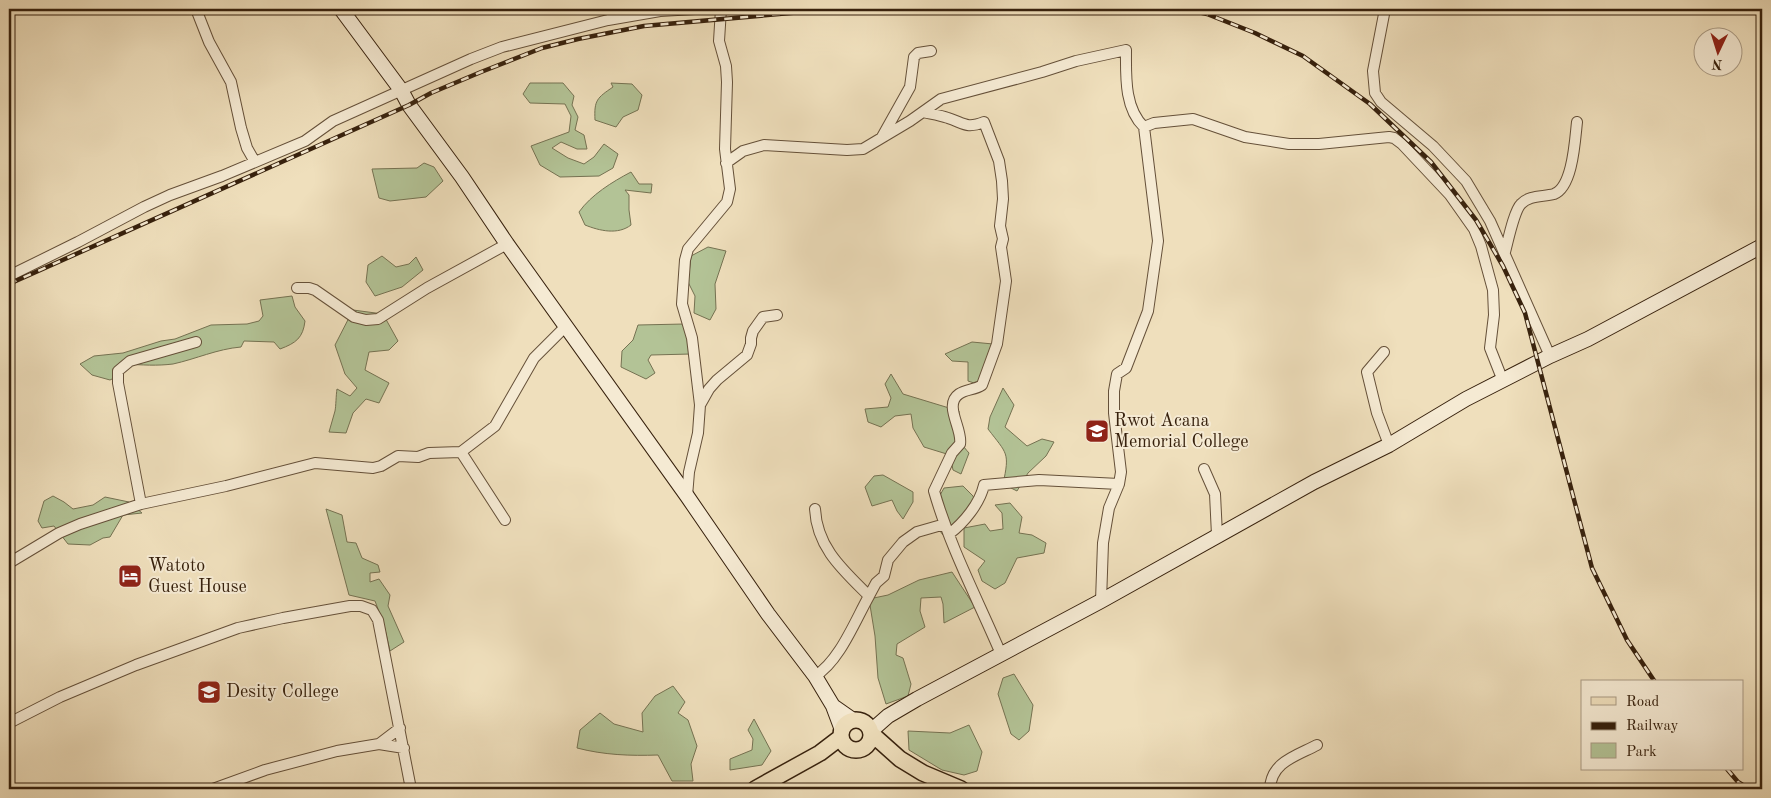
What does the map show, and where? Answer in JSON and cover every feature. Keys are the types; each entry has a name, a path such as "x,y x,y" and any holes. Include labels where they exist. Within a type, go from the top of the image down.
{"main road":[{"path":"341,9 462,176 507,244 687,496 768,614 815,676 834,706 844,738 854,750 864,748 900,759"},
{"path":"844,738 845,725 866,727 888,716 1314,482 1389,444 1466,399 1550,356 1588,339 1762,246"},
{"path":"834,706 866,727 900,759 923,773 961,789"},
{"path":"864,748 871,741 866,727"},
{"path":"755,789 844,738"}],"street":[{"path":"196,9 209,42 232,82 241,128 247,148 255,162"},
{"path":"9,276 144,207 255,162 304,140 333,121 502,47 616,18 660,11 695,9"},
{"path":"687,496 689,472 698,433 700,405 692,338 682,304 685,260 688,249 729,198 730,183 726,163 725,136 728,94 726,66 719,41 721,9"},
{"path":"1385,9 1374,71 1376,93 1381,102 1433,146 1466,181 1490,221 1505,252 1550,356"},
{"path":"726,163 743,151 764,145 856,150 882,138 941,99 1076,61 1126,50 1130,104 1136,118 1144,126 1158,241 1148,311 1126,368 1117,374 1114,391 1114,413 1121,461 1119,484 1109,508 1103,543 1100,601"},
{"path":"882,138 910,87 914,57 931,51"},
{"path":"923,112 950,118 961,124 975,126 984,122 999,161 1002,181 1003,199 1000,226 1003,239 1001,247 1006,281 996,344 984,382 978,388 958,394 953,413 961,440 952,453 934,491 960,562 1001,654"},
{"path":"1144,126 1154,123 1193,120 1245,137 1289,144 1324,144 1381,137 1394,138 1402,144 1450,195 1478,238 1485,256 1493,290 1494,315 1490,348 1503,381"},
{"path":"1505,252 1519,206 1526,200 1558,192 1564,184 1571,165 1577,122"},
{"path":"296,288 315,290 354,318 373,320 385,316 427,288 507,244"},
{"path":"700,405 709,389 717,380 747,354 753,331 763,317 777,315"},
{"path":"9,563 59,533 141,504 226,486 315,463 373,468 381,466 398,456 418,457 429,453 460,452 495,426 518,389 534,358 566,326"},
{"path":"141,504 118,383 118,371 130,361 196,342"},
{"path":"1384,352 1366,372 1377,413 1389,444"},
{"path":"460,452 506,520"},
{"path":"1204,469 1215,494 1217,535"},
{"path":"949,534 967,516 978,501 984,485 1012,484 1039,480 1119,484"},
{"path":"815,509 820,533 833,560 869,596"},
{"path":"815,676 833,661 876,583 884,576 888,560 903,542 917,532 945,524"},
{"path":"9,723 60,697 136,665 228,632 283,618 350,606 361,606 372,610 378,620 411,789"},
{"path":"379,744 400,728"},
{"path":"213,789 233,780 297,760 379,744 404,748"},
{"path":"1270,789 1272,775 1278,767 1317,745"}],"green space":[{"path":"530,83 563,83 574,96 572,105 578,117 575,130 584,135 587,149 577,149 561,142 552,148 568,158 584,164 594,157 604,144 618,154 613,168 599,176 560,177 540,165 531,146 569,132 571,116 565,104 530,103 523,94"},
{"path":"611,83 632,84 642,95 638,110 623,117 616,127 595,120 596,104 603,94 613,87"},
{"path":"424,163 434,167 443,181 426,197 390,201 379,198 372,169 417,168"},
{"path":"631,172 639,184 652,184 651,193 625,190 629,195 631,225 620,230 609,231 585,225 579,212 584,206 602,189"},
{"path":"708,247 726,251 715,284 716,309 710,320 694,313 695,296 688,282 691,256"},
{"path":"382,256 396,267 409,264 416,257 423,270 402,287 375,296 366,282 368,265"},
{"path":"292,296 295,307 305,321 304,327 298,339 280,349 274,342 244,341 241,347 173,364 126,364 120,375 110,380 92,375 80,364 94,356 123,353 161,341 175,339 211,325 247,324 259,321 263,316 260,300"},
{"path":"353,310 383,314 398,341 389,350 369,352 365,370 389,383 379,403 366,399 353,413 346,433 329,432 335,411 337,389 350,396 357,388 345,374 335,345"},
{"path":"684,324 691,354 651,355 648,360 655,373 646,379 621,367 622,351 633,340 638,325"},
{"path":"972,342 993,344 986,372 977,384 968,381 968,362 952,361 945,354"},
{"path":"891,374 903,394 959,411 958,429 960,438 969,453 961,474 953,470 950,455 924,447 913,428 911,414 895,416 881,427 868,422 865,409 888,407 891,398 885,384"},
{"path":"1003,388 1014,405 1005,427 1027,446 1042,439 1054,442 1046,456 1028,473 1017,491 1003,484 1006,465 1005,454 988,429 990,417"},
{"path":"883,475 913,492 913,502 903,519 892,500 872,506 865,487 874,476"},
{"path":"963,486 973,496 976,505 958,525 943,535 937,527 945,515 939,497 944,488"},
{"path":"53,496 73,509 93,505 105,497 129,502 142,513 123,515 110,537 103,538 90,545 68,544 54,526 42,528 38,521 44,501"},
{"path":"1010,503 1022,517 1019,533 1032,535 1046,543 1044,553 1017,558 1005,583 995,589 982,581 978,570 985,561 964,547 964,528 985,524 990,531 1003,529 1002,513 995,505"},
{"path":"326,509 342,515 347,542 356,543 362,558 378,565 380,572 370,573 370,582 379,579 390,595 388,606 404,642 390,651 384,625 375,601 349,595"},
{"path":"952,572 975,607 944,623 941,597 921,598 920,611 925,627 897,644 896,655 903,658 911,684 908,696 886,704 878,678 875,636 869,599 888,595 919,580"},
{"path":"1014,674 1033,705 1029,731 1019,740 1011,734 998,694 1003,678"},
{"path":"673,686 685,702 678,713 688,720 697,746 691,764 693,781 672,781 658,755 617,754 577,748 580,730 600,713 614,724 643,732 642,713 655,696"},
{"path":"754,719 771,751 762,765 730,770 730,759 752,750 753,739 748,730"},
{"path":"969,725 982,752 977,771 964,775 942,770 909,750 908,731 950,733"}],"railway":[{"path":"9,284 409,105 431,93 542,48 644,26 836,9"},
{"path":"1185,9 1207,14 1255,33 1303,56 1370,104 1431,162 1476,220 1503,266 1525,313 1592,568 1627,640 1654,680"},
{"path":"1728,770 1738,782 1749,789"}],"place":[{"name":"Rwot Acana Memorial College","path":"1097,431"},
{"name":"Watoto Guest House","path":"130,576"},
{"name":"Desity College","path":"209,692"}]}
